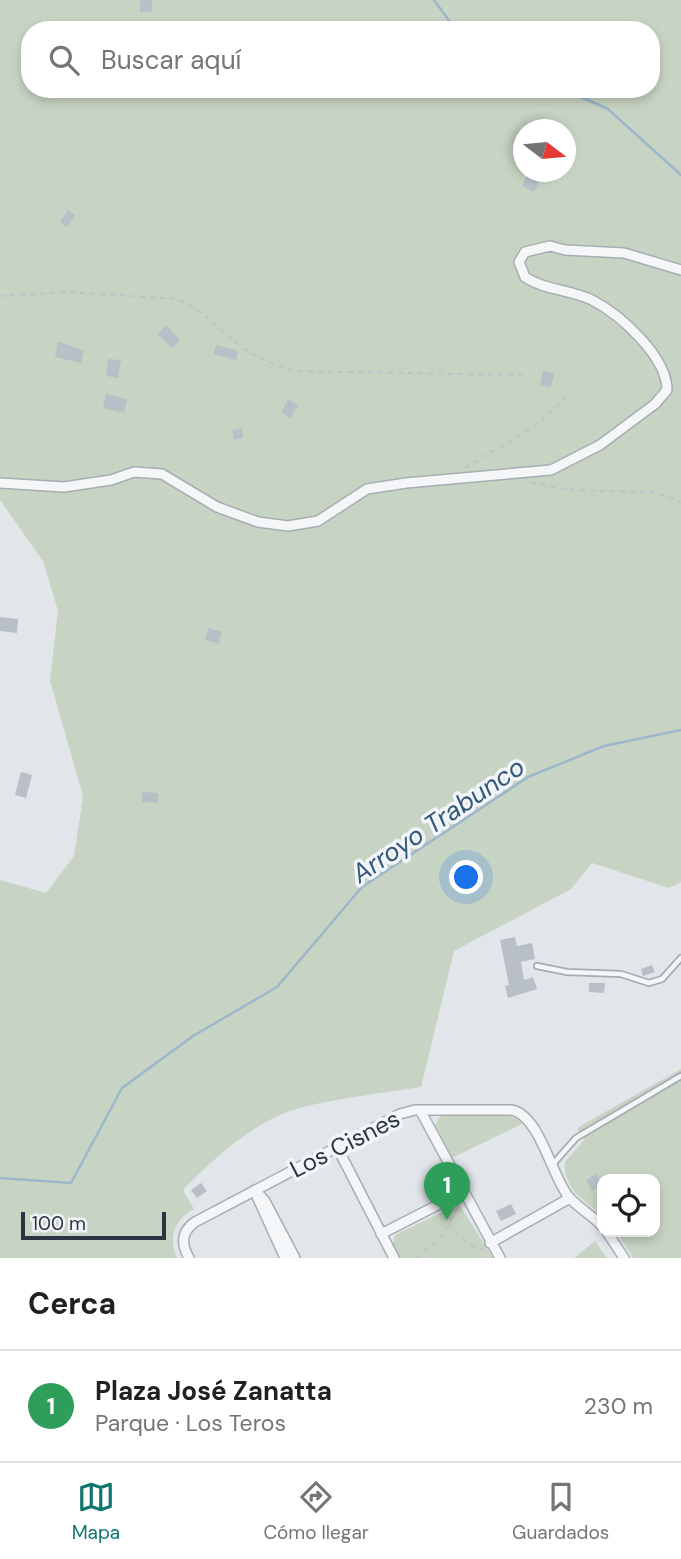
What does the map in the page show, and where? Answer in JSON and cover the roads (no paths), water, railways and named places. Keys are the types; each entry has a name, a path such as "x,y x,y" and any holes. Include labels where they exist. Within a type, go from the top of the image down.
{"street":[{"path":"0,483 64,487 111,480 134,472 162,474 217,507 258,522 288,526 318,521 367,489 551,470 600,445 655,404 667,390 667,375 658,359 626,326 592,300 525,277 519,267 521,256 530,249 550,246 565,250 624,253 681,270"},
{"path":"420,1110 489,1247 500,1258"},
{"name":"Los Cisnes","path":"188,1258 183,1246 184,1235 195,1222 400,1114 420,1110 511,1110 522,1114 531,1124 552,1166"},
{"path":"337,1147 394,1258"},
{"path":"552,1166 570,1198 597,1222"},
{"path":"255,1191 258,1205 285,1258"},
{"path":"255,1191 265,1201 295,1258"},
{"path":"381,1234 463,1192"},
{"path":"489,1247 570,1198"},
{"path":"610,1237 624,1258"}],"lane":[{"path":"537,966 566,972 621,974 649,983 662,979 681,958"},
{"path":"552,1166 576,1138 681,1076"}],"waterway":[{"path":"434,0 449,21"},
{"path":"583,98 608,109 681,175"},
{"name":"Arroyo Trabunco","path":"0,1178 71,1183 122,1088 193,1036 277,987 362,887 528,777 604,746 681,730"}],"place":[{"name":"Plaza José Zanatta","path":"447,1220"}]}
